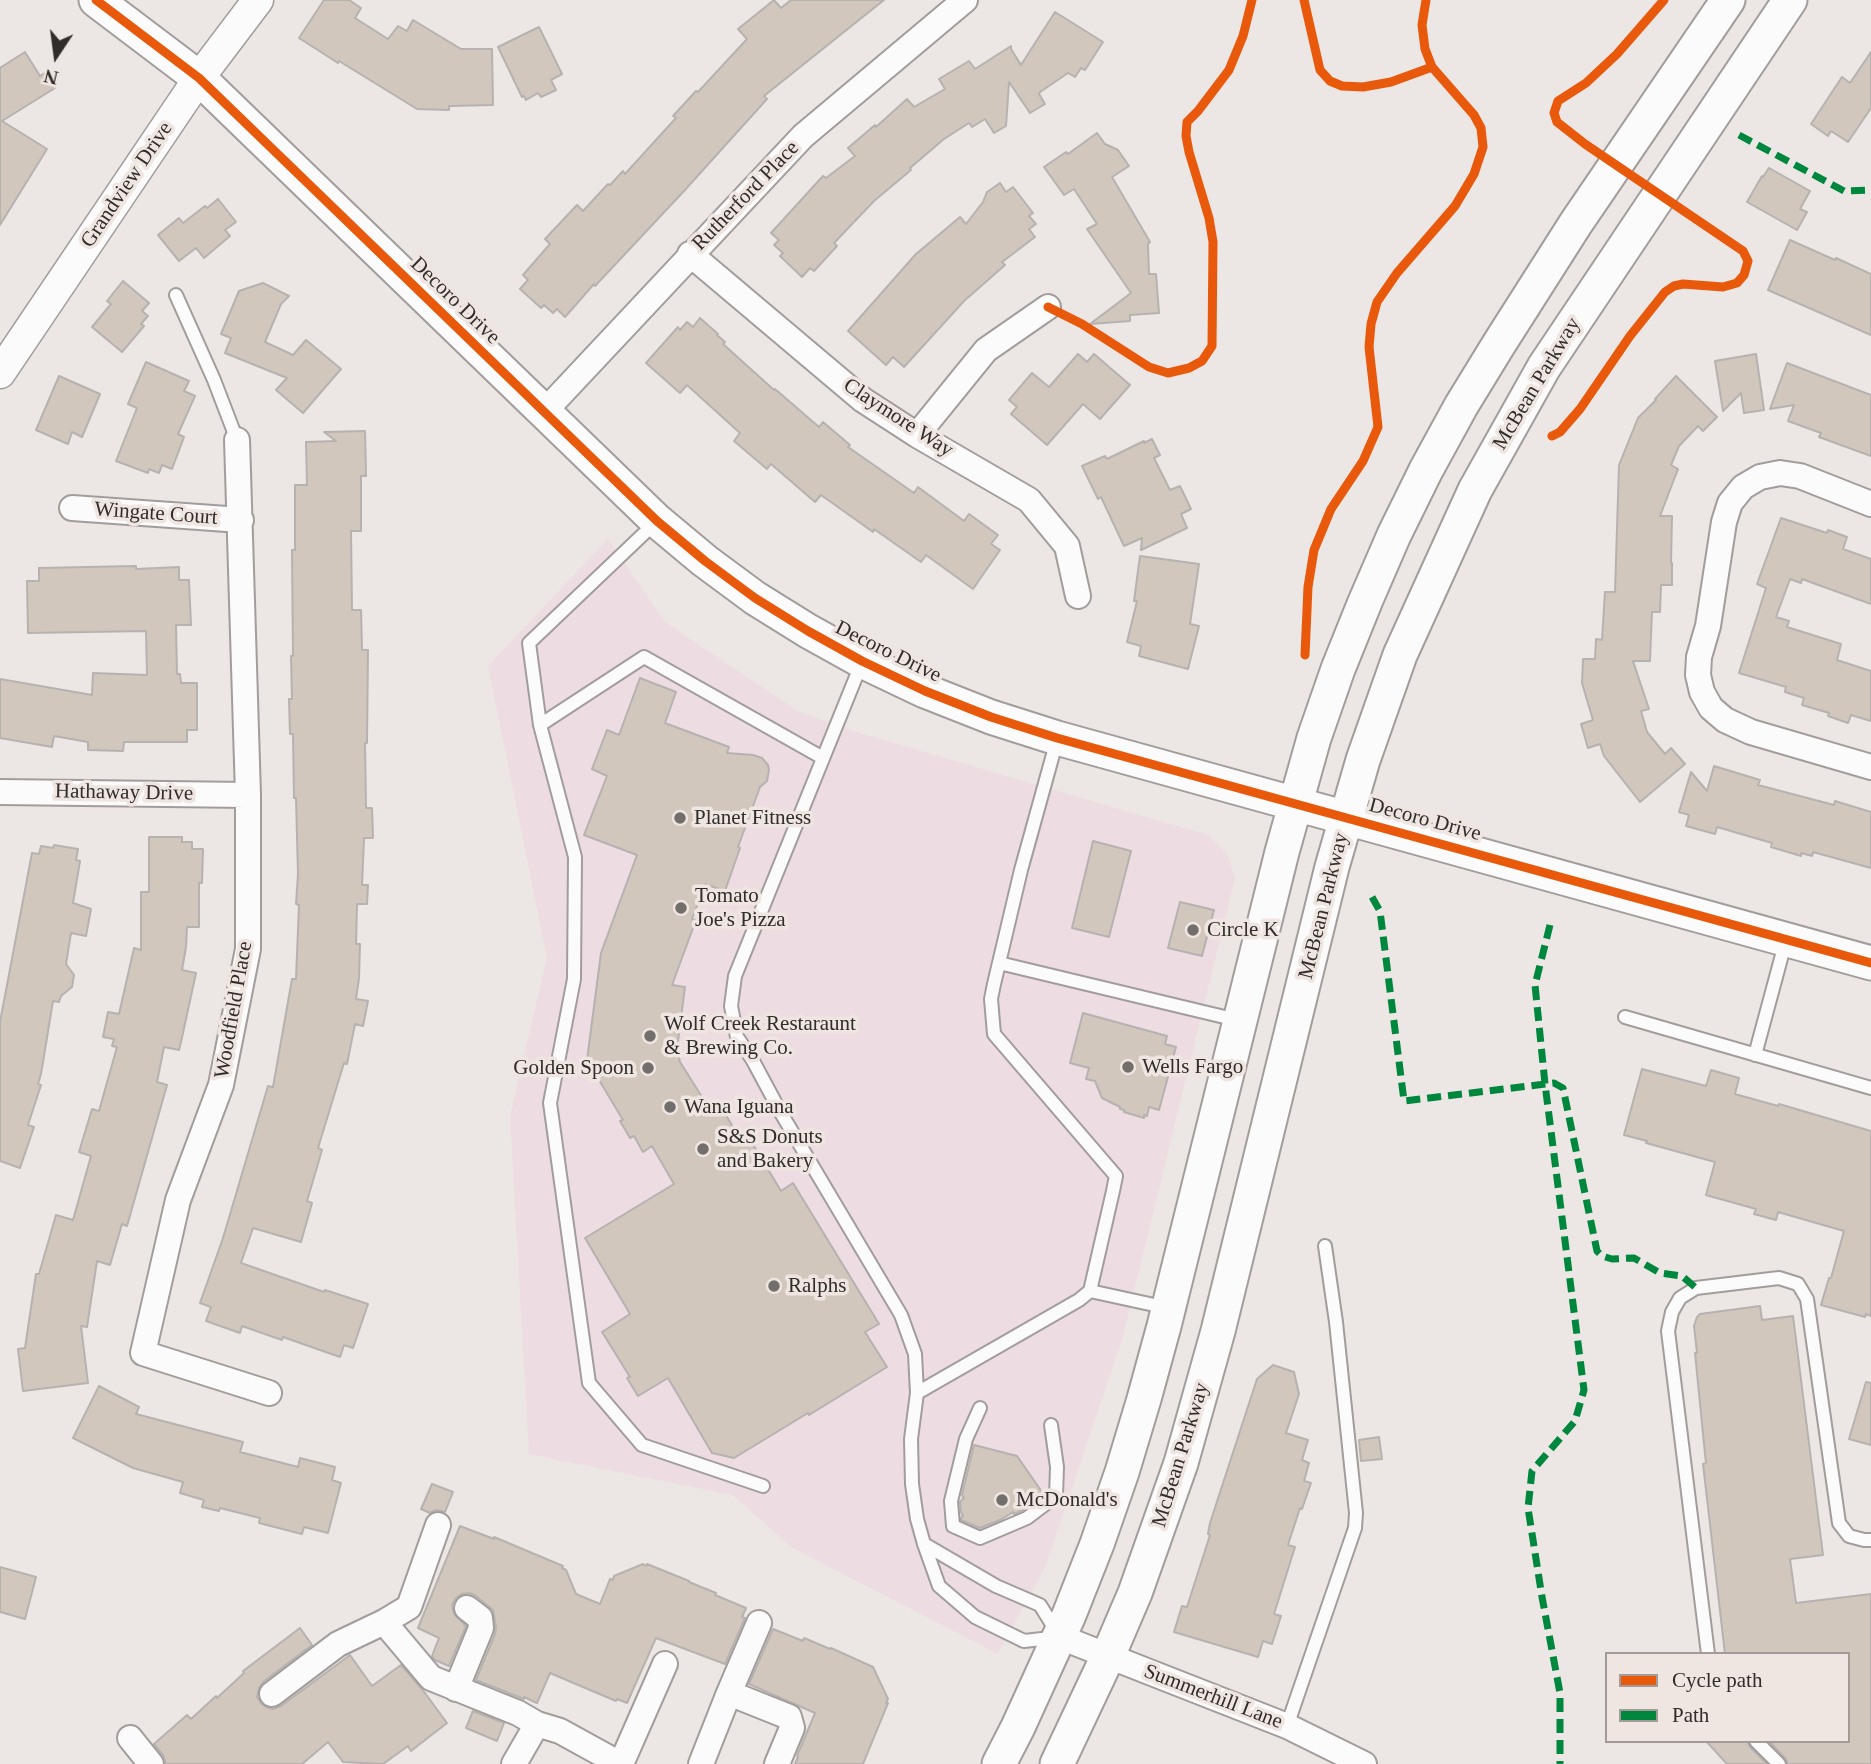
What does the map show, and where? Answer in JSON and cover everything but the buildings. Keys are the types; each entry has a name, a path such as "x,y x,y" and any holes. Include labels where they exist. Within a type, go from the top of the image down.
{"main road":[{"name":"Decoro Drive","path":"96,0 199,79 657,521 755,598 862,662 991,717 1058,737 1871,963"},
{"path":"999,1764 1060,1637 1122,1472 1168,1308 1282,852 1314,738 1360,613 1430,462 1499,344 1576,223 1728,0"},
{"name":"McBean Parkway","path":"1057,1764 1108,1657 1159,1528 1201,1397 1332,867 1363,760 1400,655 1475,490 1544,367 1790,0"}],"street":[{"name":"Grandview Drive","path":"0,373 199,79 258,0"},
{"name":"Rutherford Place","path":"544,412 803,136 965,0"},
{"name":"Claymore Way","path":"690,254 863,400 917,435 1029,500 1067,546 1078,596"},
{"path":"917,435 986,350 1048,307"},
{"name":"Woodfield Place","path":"237,440 248,795 248,949 220,1086 178,1200 143,1353 269,1393"},
{"path":"1871,504 1800,476 1780,473 1760,477 1743,488 1730,503 1724,522 1698,675 1702,692 1711,708 1725,720 1751,732 1871,767"},
{"name":"Wingate Court","path":"72,508 241,520"},
{"name":"Hathaway Drive","path":"0,792 248,795"},
{"path":"272,1693 338,1644 409,1607 438,1525"},
{"path":"456,1689 481,1628 480,1618 467,1608"},
{"path":"384,1622 431,1678 518,1713 537,1724 560,1731 621,1764 665,1664"},
{"path":"701,1764 759,1623"},
{"name":"Summerhill Lane","path":"1060,1637 1287,1726 1364,1764"},
{"path":"729,1693 789,1717 792,1728 777,1764"},
{"path":"514,1764 537,1724"},
{"path":"130,1738 151,1764"}],"lane":[{"path":"176,295 237,440"},
{"path":"657,521 530,643 540,725 575,857 574,979 550,1103 589,1384 642,1445 763,1486"},
{"path":"540,725 644,657 823,758"},
{"path":"862,662 735,976 731,1006 737,1037 901,1315 915,1354 917,1393 911,1439 912,1484 917,1519 924,1544 939,1586 975,1617 1024,1641 1060,1637 1040,1605 996,1586 924,1544"},
{"path":"917,1393 1079,1300 1090,1291 1116,1176 994,1034 991,999 1021,870 1058,737"},
{"path":"1755,1055 1786,939"},
{"path":"999,963 1240,1021"},
{"path":"1625,1017 1871,1088"},
{"path":"1287,1726 1354,1528 1356,1513 1336,1322 1325,1246"},
{"path":"1708,1652 1668,1331 1672,1312 1680,1298 1696,1288 1779,1278 1798,1284 1807,1298 1839,1523 1849,1536 1864,1541 1871,1540"},
{"path":"1090,1291 1168,1308"},
{"path":"980,1408 966,1439 951,1501 953,1526 980,1538 1027,1518 1056,1496 1057,1467 1051,1425"},
{"path":"1758,1743 1779,1764"}],"shaded area":[{"path":"608,539 665,622 799,712 863,734 1208,835 1227,854 1235,878 1123,1336 1046,1565 998,1654 791,1547 733,1495 529,1454 510,1116 547,958 488,666"}],"marked path":[{"path":"1739,135 1844,191 1871,190"},
{"path":"1372,897 1380,911 1404,1101 1554,1083 1563,1088 1597,1251 1612,1259 1634,1258 1660,1273 1682,1276 1696,1288"},
{"path":"1550,925 1535,985 1584,1390 1575,1421 1532,1471 1528,1508 1560,1693 1560,1764"}],"cycle path":[{"path":"96,0 199,78 657,521 755,598 862,661 925,691 991,717 1057,738 1871,963"},
{"path":"1048,307 1082,324 1149,367 1168,373 1189,368 1202,361 1212,346 1213,242 1209,218 1189,152 1187,122 1229,70 1243,36 1252,0"},
{"path":"1304,0 1320,70 1330,81 1342,86 1363,87 1391,82 1432,67"},
{"path":"1305,655 1308,587 1314,550 1331,509 1363,461 1378,427 1369,347 1377,302 1397,273 1455,206 1474,174 1483,147 1481,128 1474,115 1432,67 1425,49 1422,25 1426,0"},
{"path":"1552,436 1560,432 1580,409 1630,336 1665,292 1683,284 1723,287 1737,283 1744,275 1748,261 1743,251 1585,144 1557,122 1554,113 1558,101 1586,83 1617,54 1664,0"}],"place":[{"name":"Planet Fitness","path":"680,818"},
{"name":"Tomato Joe's Pizza","path":"681,908"},
{"name":"Circle K","path":"1193,930"},
{"name":"Wolf Creek Restaraunt & Brewing Co.","path":"650,1036"},
{"name":"Wells Fargo","path":"1128,1067"},
{"name":"Golden Spoon","path":"648,1068"},
{"name":"Wana Iguana","path":"670,1107"},
{"name":"S&S Donuts and Bakery","path":"703,1149"},
{"name":"Ralphs","path":"774,1286"},
{"name":"McDonald's","path":"1002,1500"}]}
